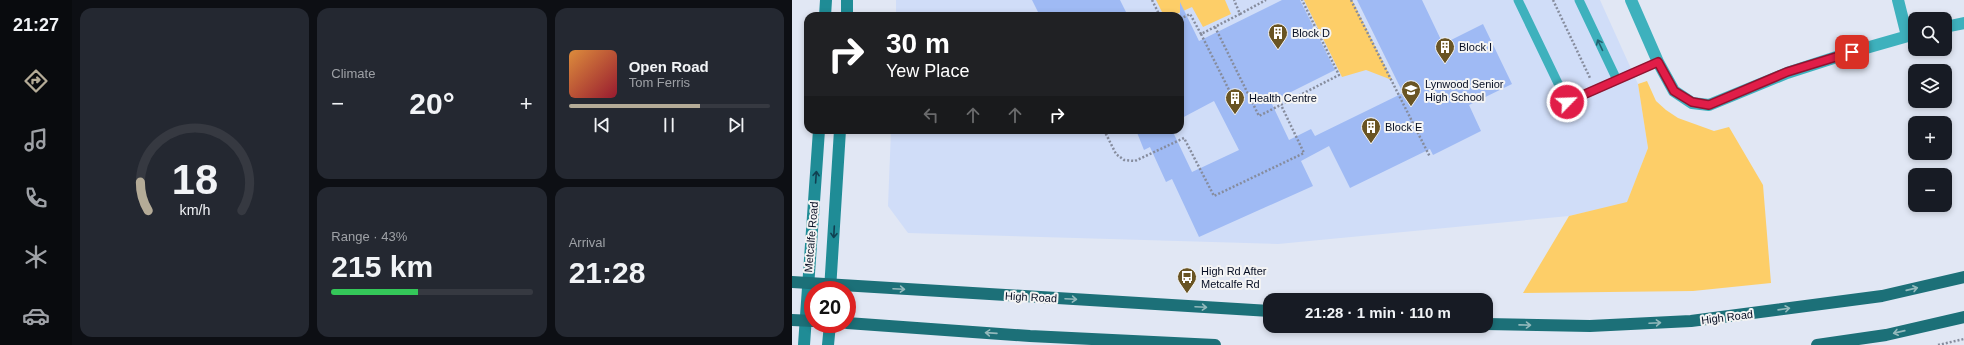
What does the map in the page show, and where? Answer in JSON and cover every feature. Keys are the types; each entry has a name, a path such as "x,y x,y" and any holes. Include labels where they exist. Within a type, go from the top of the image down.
{"main road":[{"path":"825,12 826,0"},
{"path":"847,0 847,12"},
{"name":"Metcalfe Road","path":"807,281 819,134"},
{"name":"Metcalfe Road","path":"830,281 840,134"},
{"name":"High Road","path":"1493,324 1590,326 1691,321 1882,296 1964,277"},
{"name":"High Road","path":"792,282 804,283"},
{"name":"High Road","path":"856,288 1263,311"},
{"path":"1817,345 1886,335 1964,318"},
{"path":"792,320 804,320"},
{"path":"856,324 1030,336 1215,345"},
{"name":"Metcalfe Road","path":"804,345 806,333"},
{"path":"828,345 829,333"}],"street":[{"path":"1631,0 1658,62 1674,91 1692,102 1709,105 1787,72 1908,36"},
{"path":"1898,0 1908,27"},
{"path":"1952,26 1964,23"}],"lane":[{"path":"1518,0 1567,102 1658,62"},
{"path":"1579,0 1617,80"}],"path":[{"path":"1152,0 1158,12"},
{"path":"1234,0 1240,14"},
{"path":"1201,34 1266,0"},
{"path":"1215,27 1259,116 1339,75 1302,0"},
{"path":"1351,0 1430,157"},
{"path":"1553,0 1596,89"},
{"path":"1184,17 1190,14 1233,98"},
{"path":"1106,134 1116,154 1124,160 1134,161 1184,138 1214,196 1304,153 1281,105"},
{"path":"1938,345 1964,340"}],"shaded area":[{"name":"Lynwood Senior High School","path":"896,0 1600,0 1638,84 1648,148 1627,203 1569,216 1278,244 908,233 888,206 891,134 1184,134 1184,12 896,12"},
{"path":"1156,0 1225,0 1231,14 1203,27 1192,7 1181,12 1162,12"},
{"path":"1304,0 1352,0 1392,80 1366,70 1342,77"},
{"path":"1647,81 1656,101 1678,118 1714,131 1729,127 1763,185 1771,283 1693,291 1523,293 1569,216 1627,202 1648,148 1638,84"}],"building":[{"path":"1032,0 1120,0 1126,12 1038,12"},
{"path":"1282,0 1300,0 1335,70 1271,102 1289,140 1311,129 1315,136 1403,93 1357,0 1422,0 1443,44 1483,24 1512,84 1469,105 1481,131 1433,155 1430,149 1350,188 1329,146 1301,161 1313,186 1199,237 1172,179 1166,182 1150,147 1144,150 1138,134 1174,134 1192,172 1239,150 1214,101 1184,117 1184,12 1180,12 1180,2 1199,41"}],"place":[{"name":"Block D","path":"1278,50"},
{"name":"Block I","path":"1445,64"},
{"name":"Lynwood Senior High School","path":"1411,107"},
{"name":"Health Centre","path":"1235,115"},
{"name":"Block E","path":"1371,144"},
{"name":"High Rd After Metcalfe Rd","path":"1187,294"}],"route":[{"path":"1567,102 1658,62 1674,91 1692,102 1709,105 1787,72 1852,52"}]}
